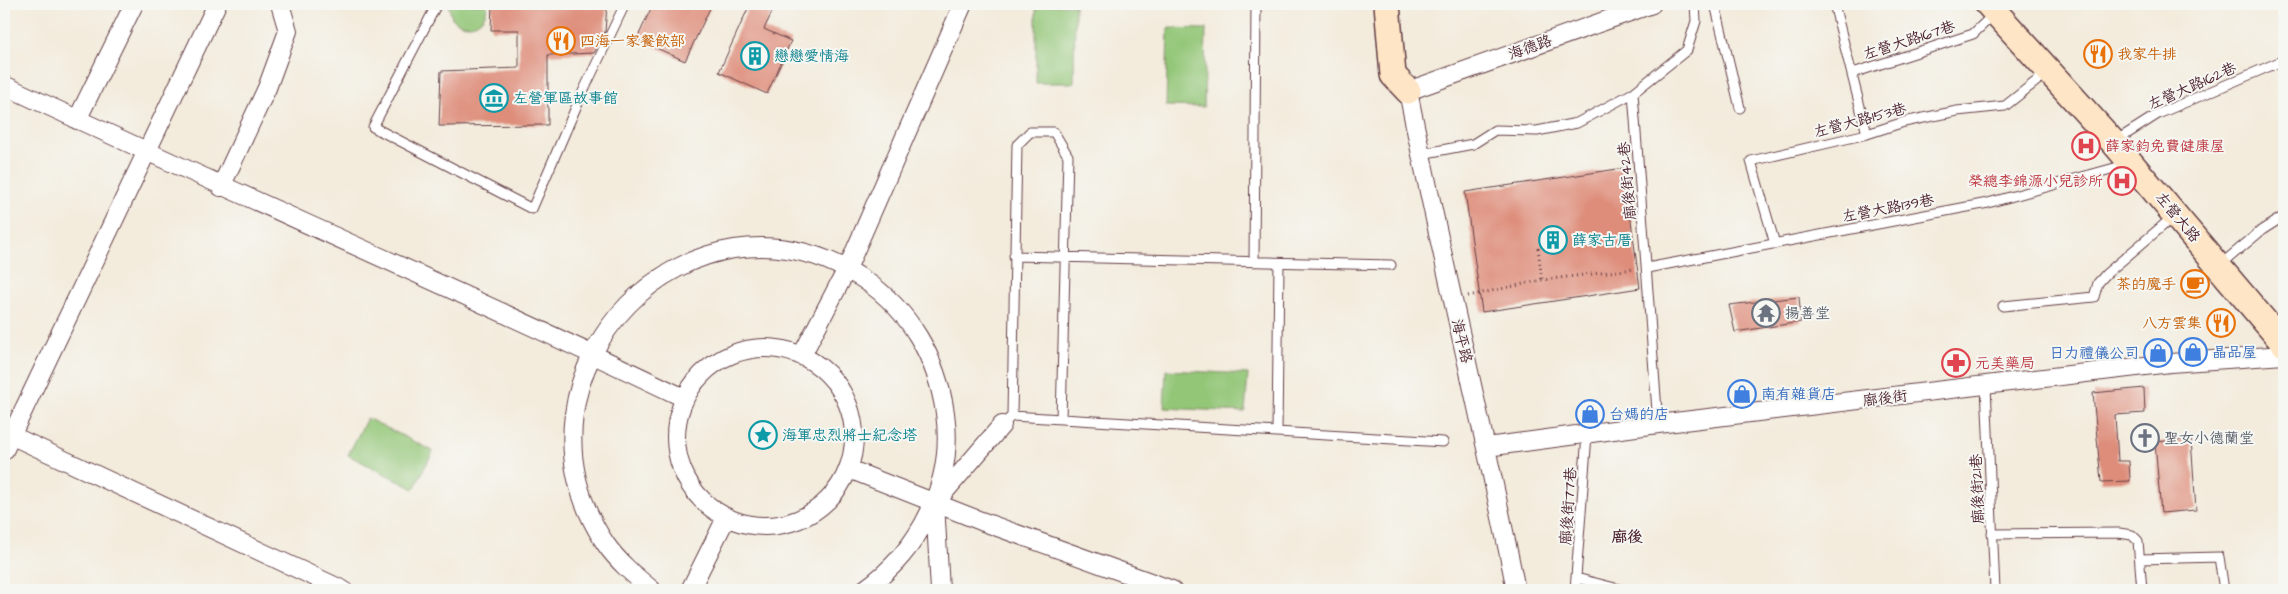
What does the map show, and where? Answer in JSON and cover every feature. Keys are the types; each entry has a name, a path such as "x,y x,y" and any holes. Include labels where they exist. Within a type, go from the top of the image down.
{"street":[{"path":"77,120 134,4"},
{"path":"217,4 6,440 343,590"},
{"path":"221,186 267,88 288,31 280,4"},
{"path":"802,355 847,268 963,4"},
{"name":"海平路","path":"1387,4 1393,74 1408,91"},
{"name":"海平路","path":"1403,4 1410,71 1408,91 1452,299 1487,447 1516,590"},
{"name":"海德路","path":"1408,91 1652,4"},
{"name":"左營大路","path":"1992,8 2132,163 2284,344"},
{"path":"4,85 146,152 592,353 684,398"},
{"path":"652,590 627,570 606,544 590,515 578,484 573,451 573,417 580,384 592,353 609,325 631,300 657,279 686,263 718,253 750,248 783,249 816,256 847,268 879,290 906,318 928,351 941,387 947,426 945,465 935,503 940,590"},
{"path":"776,347 802,355 825,369 842,390 852,414 855,441 849,469 839,487 825,503 808,515 795,521 767,526 746,524 726,518 706,505 691,487 680,466 676,444 677,420 684,398 700,375 722,358 748,348 776,347"},
{"name":"廍後街","path":"1487,447 1658,424 2170,363 2284,355"},
{"path":"864,590 886,575 914,542 935,503 1007,421"},
{"path":"849,469 935,503 1172,590"},
{"path":"690,590 726,518"}],"lane":[{"path":"437,4 373,127 532,209 580,98 625,4"},
{"path":"1254,262 1256,4"},
{"path":"1421,154 1473,144 1495,130 1537,131 1577,123 1633,93 1686,50 1696,21 1695,4"},
{"path":"1715,4 1740,108"},
{"path":"1834,4 1867,134"},
{"name":"左營大路167巷","path":"1853,73 1973,34 1992,8"},
{"name":"左營大路162巷","path":"2114,143 2158,114 2284,60"},
{"name":"左營大路153巷","path":"1775,244 1751,161 1867,134 1904,122 1958,111 2005,106 2050,71"},
{"name":"廍後街42巷","path":"1633,93 1658,424"},
{"path":"1061,419 1068,156 1054,132 1030,132 1017,145 1007,421 1061,419 1443,442"},
{"name":"左營大路139巷","path":"1647,268 1988,203 2132,163"},
{"path":"2004,306 2094,297 2098,283 2106,274 2175,215"},
{"path":"2219,266 2262,230 2284,216"},
{"path":"1014,256 1392,265"},
{"path":"1277,432 1279,263"},
{"name":"廍後街21巷","path":"1986,386 1995,590"},
{"name":"廍後街77巷","path":"1575,590 1587,435"},
{"path":"1992,534 2119,533 2132,536 2138,541 2142,590"},
{"path":"2140,559 2218,557 2224,590"},
{"path":"1576,578 1623,590"}],"path":[{"path":"1538,248 1542,280"},
{"path":"1452,299 1542,280 1647,268"}],"green space":[{"path":"448,4 487,4 484,17 480,21 475,24 464,25 452,18"},
{"path":"1036,5 1075,5 1074,83 1036,83"},
{"path":"1168,28 1206,29 1204,107 1166,106"},
{"path":"1166,370 1248,374 1245,412 1164,408"},
{"path":"367,418 433,451 414,489 348,455"}],"building":[{"path":"492,4 607,4 605,32 594,53 548,55 548,125 439,126 441,71 519,68 519,30 491,30"},
{"path":"653,4 712,4 685,61 637,39"},
{"name":"戀戀愛情海","path":"750,4 776,4 764,29 791,41 767,94 719,72"},
{"name":"薛家古厝","path":"1624,168 1640,288 1482,312 1465,192"},
{"name":"揚善堂","path":"1799,297 1801,322 1735,332 1729,305"},
{"path":"2144,388 2145,413 2115,415 2118,461 2129,461 2130,481 2101,482 2093,393"},
{"path":"2191,439 2196,510 2161,513 2155,442"}],"place":[{"name":"四海一家餐飲部","path":"561,41"},
{"name":"我家牛排","path":"2098,54"},
{"name":"戀戀愛情海","path":"755,56"},
{"name":"左營軍區故事館","path":"494,98"},
{"name":"薛家鈞免費健康屋","path":"2086,146"},
{"name":"榮總李錦源小兒診所","path":"2122,181"},
{"name":"薛家古厝","path":"1553,240"},
{"name":"茶的魔手","path":"2195,284"},
{"name":"揚善堂","path":"1766,313"},
{"name":"八方雲集","path":"2221,323"},
{"name":"晶品屋","path":"2193,352"},
{"name":"日力禮儀公司","path":"2158,353"},
{"name":"元美藥局","path":"1956,363"},
{"name":"南有雜貨店","path":"1742,394"},
{"name":"台媽的店","path":"1590,414"},
{"name":"海軍忠烈將士紀念塔","path":"763,435"},
{"name":"聖女小德蘭堂","path":"2145,438"}],"district":[{"name":"廍後","path":"1627,536"}]}
